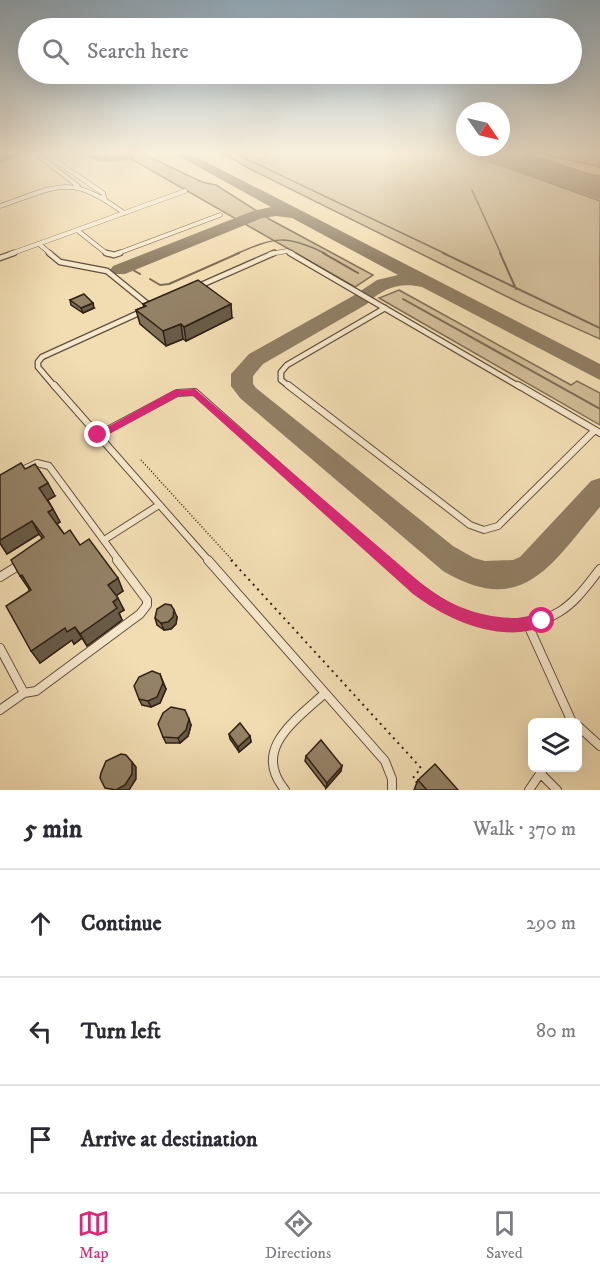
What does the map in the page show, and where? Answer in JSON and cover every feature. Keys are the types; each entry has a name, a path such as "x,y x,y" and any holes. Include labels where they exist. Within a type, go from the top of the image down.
{"lane":[{"path":"0,206 54,190"},
{"path":"85,190 124,213"},
{"path":"98,190 103,193 105,200"},
{"path":"0,258 185,191"},
{"path":"77,230 106,253 114,255 220,215"},
{"path":"39,244 60,262 106,270 151,308"},
{"path":"192,289 273,253 284,251 385,308 597,431 498,525 484,530 470,525 294,391 280,377 282,370 288,365 385,308"},
{"path":"161,303 49,354 38,362 38,368 385,761 392,779 392,790"},
{"path":"98,435 177,393 195,392 427,597 450,611 471,619 506,625 528,625 549,618 565,608 600,569"},
{"path":"0,710 24,693 36,691 140,614 147,605 146,596 46,464 36,463 10,476"},
{"path":"104,540 159,505"},
{"path":"0,577 27,560"},
{"path":"528,625 572,718"},
{"path":"0,648 24,693"},
{"path":"285,790 273,774 271,764 276,744 325,693"},
{"path":"582,729 600,746"},
{"path":"529,790 541,772"},
{"path":"544,772 557,790"}],"path":[{"path":"141,460 421,768 413,778 418,784"}],"shaded area":[{"path":"185,190 224,190 271,220 373,275 355,287"},
{"path":"292,190 569,190 600,201 600,339 522,304"},
{"path":"399,290 571,385 577,381 600,393 600,425 379,298"}],"building":[{"path":"198,280 231,304 184,327 181,324 163,331 136,310 146,306 143,304"},
{"path":"84,294 93,303 81,308 70,300"},
{"path":"21,463 25,469 35,464 48,483 39,488 53,509 48,512 64,534 70,530 80,545 89,539 118,578 108,585 118,598 113,602 117,608 80,634 75,627 67,632 65,628 31,651 6,606 31,590 11,560 44,537 32,521 0,540 0,475"},
{"path":"165,604 171,605 174,610 173,617 168,622 161,623 155,618 157,609"},
{"path":"152,671 160,674 163,683 157,697 148,701 139,699 134,686 139,677"},
{"path":"171,707 185,710 189,719 186,730 178,738 163,737 158,724 163,713"},
{"path":"240,723 250,736 238,747 229,734"},
{"path":"321,740 342,766 327,783 306,756"},
{"path":"121,754 126,755 132,762 132,774 125,785 116,790 105,788 100,778 106,761"},
{"path":"435,764 458,790 427,790 418,780"}],"waterway":[{"path":"311,190 446,254"},
{"path":"472,190 501,254"},
{"path":"236,254 261,244 281,240 301,243 326,254"},
{"path":"150,279 160,285 169,284 239,253"},
{"path":"323,253 358,273"},
{"path":"443,253 515,288"},
{"path":"500,253 515,288"},
{"path":"133,270 140,274"},
{"path":"515,288 600,328"},
{"path":"403,299 600,409"}],"taxiway":[{"path":"250,190 429,284"},
{"path":"119,270 258,214 276,211 291,214"},
{"path":"429,284 401,280 375,288 360,300 256,359 242,374 242,386 443,555 474,572 485,575 507,575 530,566 600,489"},
{"path":"429,284 600,373"}],"route":[{"path":"98,435 181,391 195,392 427,597 450,611 484,622 528,625 542,621"}]}
